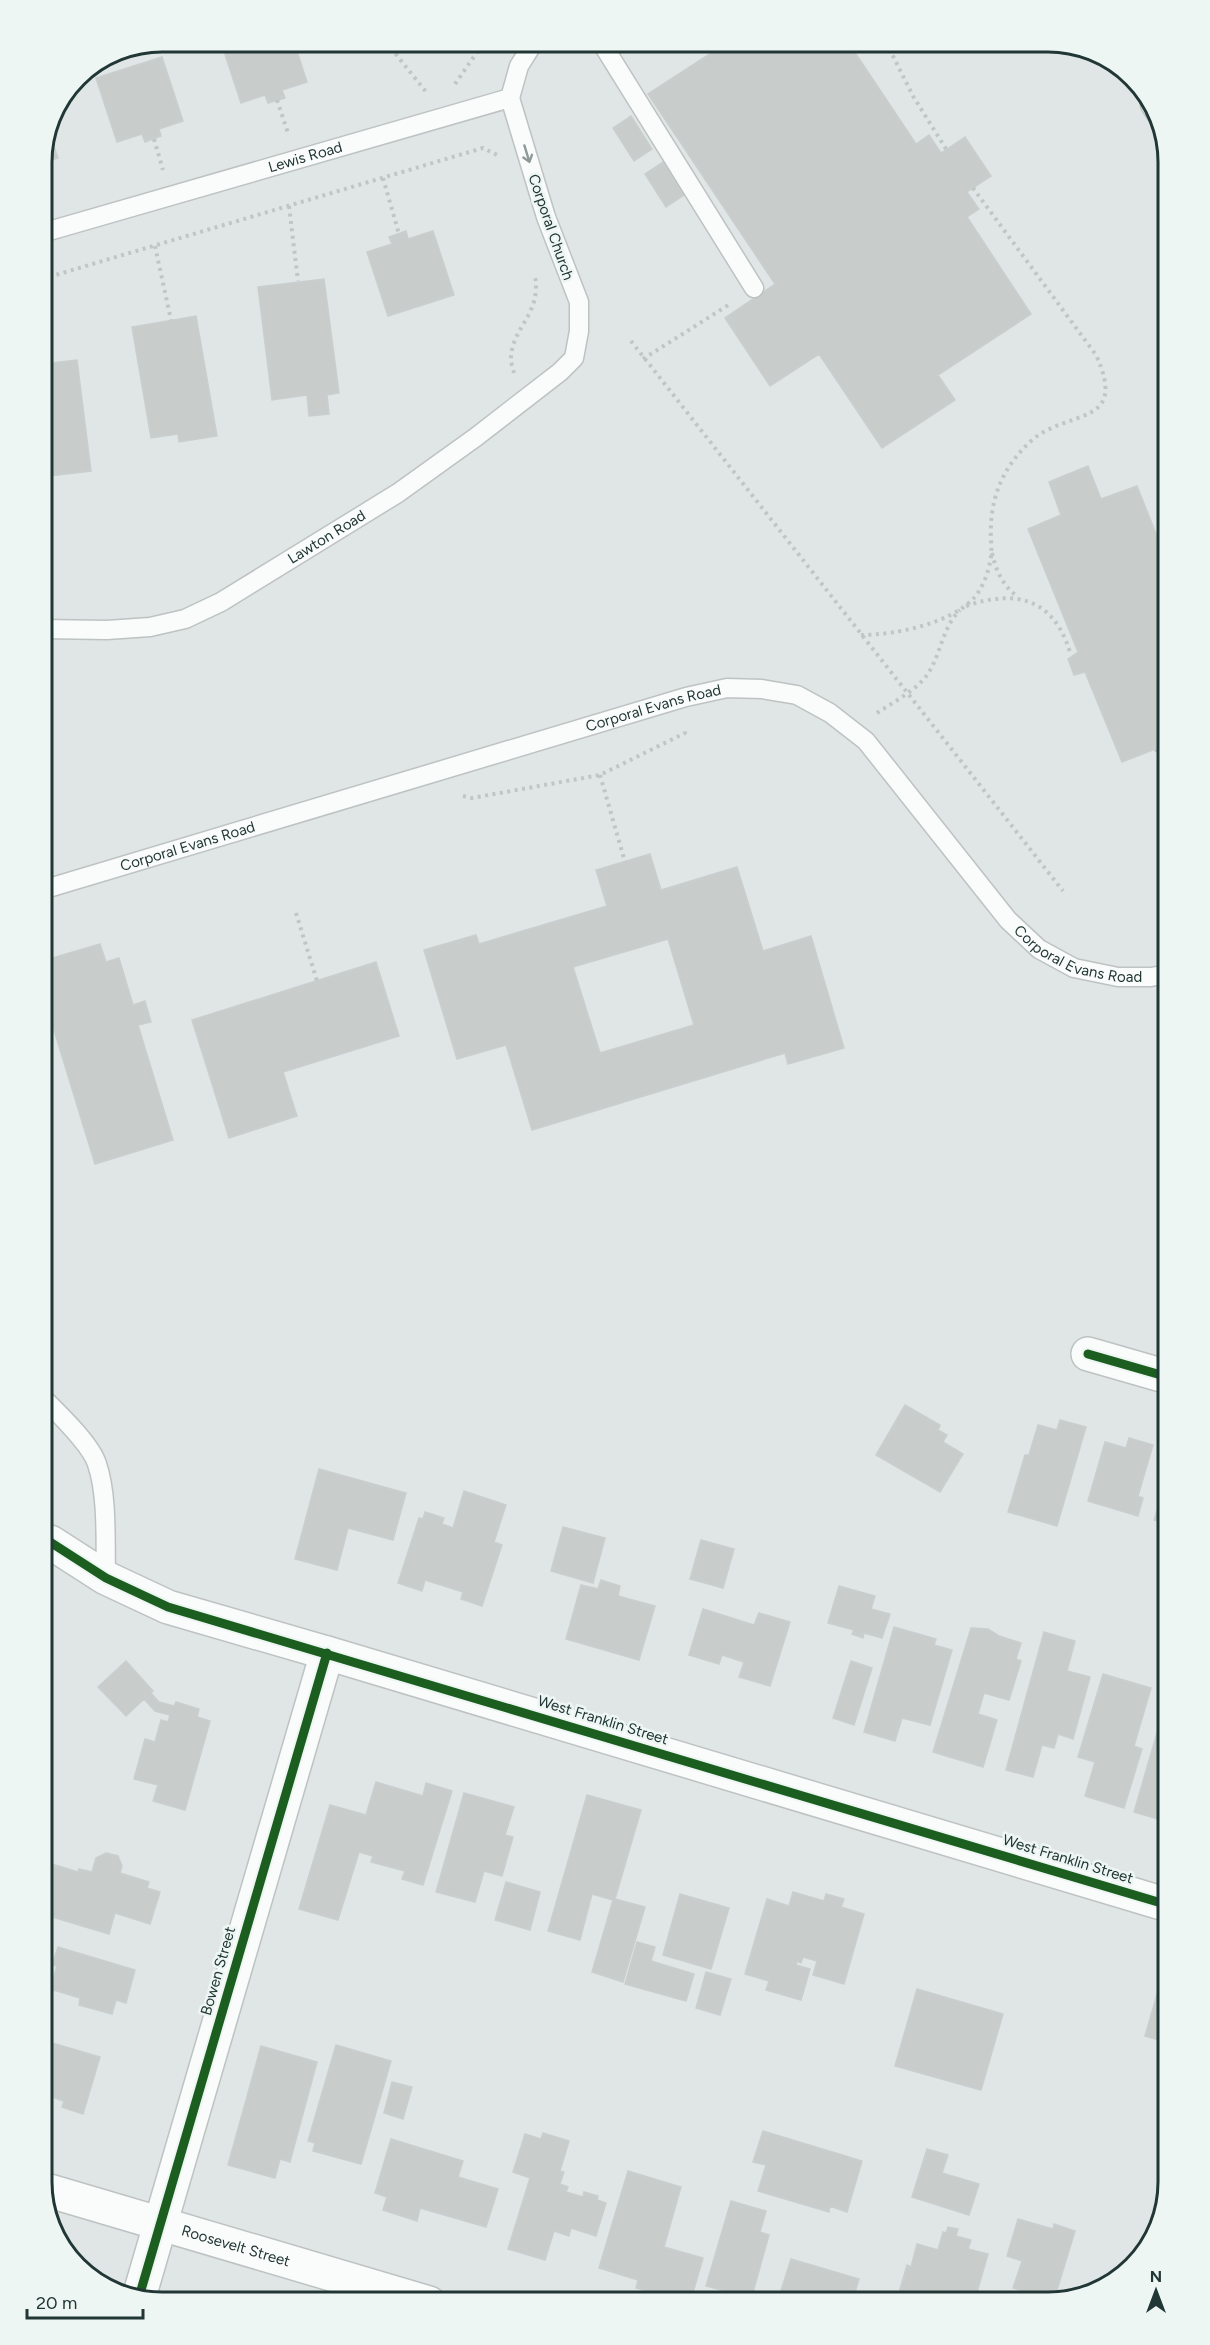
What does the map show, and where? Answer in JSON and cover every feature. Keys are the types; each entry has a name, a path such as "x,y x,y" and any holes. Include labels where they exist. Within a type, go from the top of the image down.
{"street":[{"path":"1088,1354 1158,1374"},
{"name":"West Franklin Street","path":"52,1542 105,1578 168,1607 1158,1902"},
{"name":"Bowen Street","path":"141,2290 327,1653"},
{"name":"Roosevelt Street","path":"53,2192 392,2292"}],"lane":[{"path":"510,98 519,66 527,52"},
{"path":"608,52 754,288"},
{"name":"Lewis Road","path":"53,230 510,98"},
{"name":"Corporal Church","path":"510,98 546,217 579,302 579,331 574,358"},
{"name":"Lawton Road","path":"53,629 106,630 150,627 185,619 220,602 398,493 531,395 574,358"},
{"name":"Corporal Evans Road","path":"53,887 686,697 727,688 762,689 797,695 830,713 866,741 1008,920 1039,949 1074,968 1118,977 1158,976"},
{"path":"52,1407 70,1425 97,1462 105,1512 105,1578"}],"path":[{"path":"394,52 428,95 436,92"},
{"path":"454,86 477,52"},
{"path":"891,53 913,96 946,149"},
{"path":"277,100 289,137"},
{"path":"154,139 164,174"},
{"path":"53,276 483,148 500,156"},
{"path":"382,178 399,234"},
{"path":"876,713 923,680 952,618 975,598 990,563 991,512 997,487 1010,463 1032,440 1049,428 1087,416 1099,408 1105,398 1107,386 1096,356 973,188"},
{"path":"289,206 298,281"},
{"path":"154,246 171,320"},
{"path":"531,395 514,373 511,359 514,341 530,315 536,295 532,268"},
{"path":"643,359 754,288"},
{"path":"631,341 1063,891"},
{"path":"991,549 1001,578 1009,590 1021,599"},
{"path":"861,635 882,635 906,631 983,600 1010,597 1033,603 1052,616 1064,635 1070,652"},
{"path":"462,795 472,798 600,775 685,733 683,727"},
{"path":"1156,749 1158,754"},
{"path":"600,775 625,862"},
{"path":"296,913 317,981"}],"building":[{"path":"224,52 297,52 307,82 282,90 285,98 268,103 265,95 241,103"},
{"path":"712,53 855,53 916,144 929,135 941,153 965,137 991,176 967,192 979,209 967,217 1031,314 938,375 955,400 882,448 819,354 770,386 725,318 775,284 648,94"},
{"path":"162,57 183,121 159,129 161,136 145,142 142,134 117,142 96,78"},
{"path":"631,116 652,149 634,161 613,128"},
{"path":"54,146 58,158 53,160"},
{"path":"663,162 684,195 666,207 645,174"},
{"path":"406,231 408,239 433,231 454,295 388,316 367,252 392,244 389,237"},
{"path":"324,279 339,393 327,395 329,414 309,416 307,395 272,400 258,287"},
{"path":"196,316 217,436 179,442 178,434 151,438 132,327"},
{"path":"77,360 91,471 53,476 53,363"},
{"path":"1088,466 1101,499 1137,486 1158,539 1158,748 1122,762 1085,672 1074,675 1068,659 1078,652 1028,529 1061,515 1049,482"},
{"path":"650,854 661,890 737,867 763,951 811,936 844,1048 788,1064 785,1053 532,1130 506,1045 457,1059 424,950 476,935 479,944 607,906 596,870","holes":["668,939 694,1025 600,1053 573,967"]},
{"path":"100,944 106,962 119,958 133,1005 145,1001 151,1022 138,1025 173,1140 95,1164 53,1026 53,958"},
{"path":"376,962 399,1036 283,1072 297,1116 229,1138 192,1020"},
{"path":"905,1405 940,1425 938,1430 947,1435 943,1442 963,1454 940,1492 876,1455"},
{"path":"1060,1420 1086,1427 1057,1526 1008,1512 1025,1455 1029,1455 1038,1425 1057,1430"},
{"path":"1129,1438 1153,1445 1138,1496 1143,1498 1138,1516 1088,1501 1105,1442 1126,1448"},
{"path":"319,1469 406,1493 393,1540 348,1528 337,1570 295,1559"},
{"path":"464,1491 506,1505 494,1542 502,1545 482,1606 461,1599 463,1592 425,1580 422,1591 398,1583 419,1518 423,1519 425,1512 444,1518 442,1524 453,1528"},
{"path":"1158,1507 1158,1521 1154,1520"},
{"path":"563,1527 605,1538 593,1583 551,1571"},
{"path":"701,1540 734,1549 723,1588 690,1579"},
{"path":"601,1580 620,1586 618,1596 655,1606 639,1660 566,1639 581,1585 598,1589"},
{"path":"839,1586 875,1596 871,1609 890,1614 882,1638 864,1633 863,1638 852,1634 854,1630 828,1623"},
{"path":"703,1609 754,1625 759,1613 790,1622 770,1686 739,1677 744,1662 722,1655 719,1664 689,1655"},
{"path":"894,1627 936,1639 934,1645 952,1650 930,1725 902,1718 895,1741 864,1732"},
{"path":"971,1628 988,1629 999,1636 1021,1643 1016,1659 1021,1661 1009,1700 984,1693 978,1714 997,1720 983,1767 933,1752"},
{"path":"1044,1632 1075,1641 1067,1671 1090,1677 1073,1739 1058,1734 1054,1748 1042,1745 1033,1777 1006,1770"},
{"path":"126,1661 153,1691 151,1693 159,1702 174,1706 176,1702 199,1709 197,1717 210,1721 185,1810 153,1801 158,1785 134,1779 145,1739 155,1742 161,1720 168,1722 170,1715 155,1711 144,1699 126,1716 98,1687"},
{"path":"851,1661 872,1668 854,1725 833,1718"},
{"path":"1103,1674 1151,1688 1134,1746 1142,1749 1124,1808 1085,1796 1095,1762 1078,1757"},
{"path":"1158,1729 1158,1819 1134,1812"},
{"path":"376,1782 423,1796 426,1783 452,1791 423,1885 402,1879 405,1871 371,1862 373,1856 359,1852 338,1920 299,1909 330,1805 366,1815"},
{"path":"464,1793 514,1807 505,1835 513,1837 502,1876 484,1871 475,1902 436,1892"},
{"path":"587,1795 641,1810 615,1899 645,1907 623,1982 592,1972 613,1900 592,1894 580,1940 548,1931"},
{"path":"106,1853 118,1856 122,1866 120,1873 149,1882 147,1888 160,1892 150,1924 115,1913 109,1934 52,1917 52,1864 78,1872 79,1869 92,1872 96,1858"},
{"path":"506,1882 540,1892 530,1930 495,1920"},
{"path":"793,1892 824,1901 826,1894 844,1899 841,1907 864,1914 844,1984 813,1975 817,1961 803,1957 801,1963 797,1961 796,1965 810,1969 801,2000 766,1990 769,1981 745,1974 767,1899 789,1906"},
{"path":"680,1894 729,1908 711,1969 663,1955"},
{"path":"637,1942 655,1947 651,1961 694,1974 686,2001 625,1984"},
{"path":"58,1947 135,1970 126,2003 116,2000 112,2014 79,2005 80,1998 52,1990 57,1966 52,1965"},
{"path":"706,1972 731,1979 720,2015 696,2008"},
{"path":"917,1989 1003,2014 981,2090 895,2066"},
{"path":"1158,1991 1158,2040 1145,2036"},
{"path":"52,2043 100,2057 83,2114 62,2107 64,2101 52,2097"},
{"path":"336,2045 391,2061 361,2164 313,2151 315,2143 308,2141"},
{"path":"261,2046 317,2062 290,2162 280,2159 275,2178 228,2165"},
{"path":"392,2082 412,2087 403,2119 384,2113"},
{"path":"763,2131 862,2161 847,2212 830,2206 829,2212 758,2191 766,2165 753,2162"},
{"path":"543,2133 569,2141 560,2171 564,2172 560,2184 568,2187 566,2192 583,2197 584,2192 598,2196 597,2200 606,2203 596,2236 571,2228 569,2236 554,2231 545,2260 508,2249 530,2178 513,2172 525,2134 541,2139"},
{"path":"391,2139 463,2161 458,2177 498,2189 486,2227 420,2208 417,2221 383,2210 387,2197 375,2193"},
{"path":"927,2149 948,2155 942,2173 979,2184 969,2215 912,2197"},
{"path":"628,2171 681,2187 664,2247 703,2258 693,2292 650,2292 636,2288 638,2280 599,2268"},
{"path":"731,2201 766,2211 760,2232 769,2235 753,2292 725,2292 706,2286"},
{"path":"1018,2219 1053,2229 1054,2224 1075,2231 1056,2292 1027,2292 1013,2288 1022,2261 1007,2256"},
{"path":"948,2227 958,2229 956,2236 971,2240 968,2249 988,2254 977,2292 899,2292 907,2265 911,2267 917,2244 938,2250 943,2232 946,2233"},
{"path":"791,2259 859,2279 855,2292 780,2292"}],"cycle path":[{"path":"1088,1354 1158,1374"},
{"path":"52,1543 106,1578 168,1607 1158,1902"},
{"path":"141,2290 327,1653"}]}
